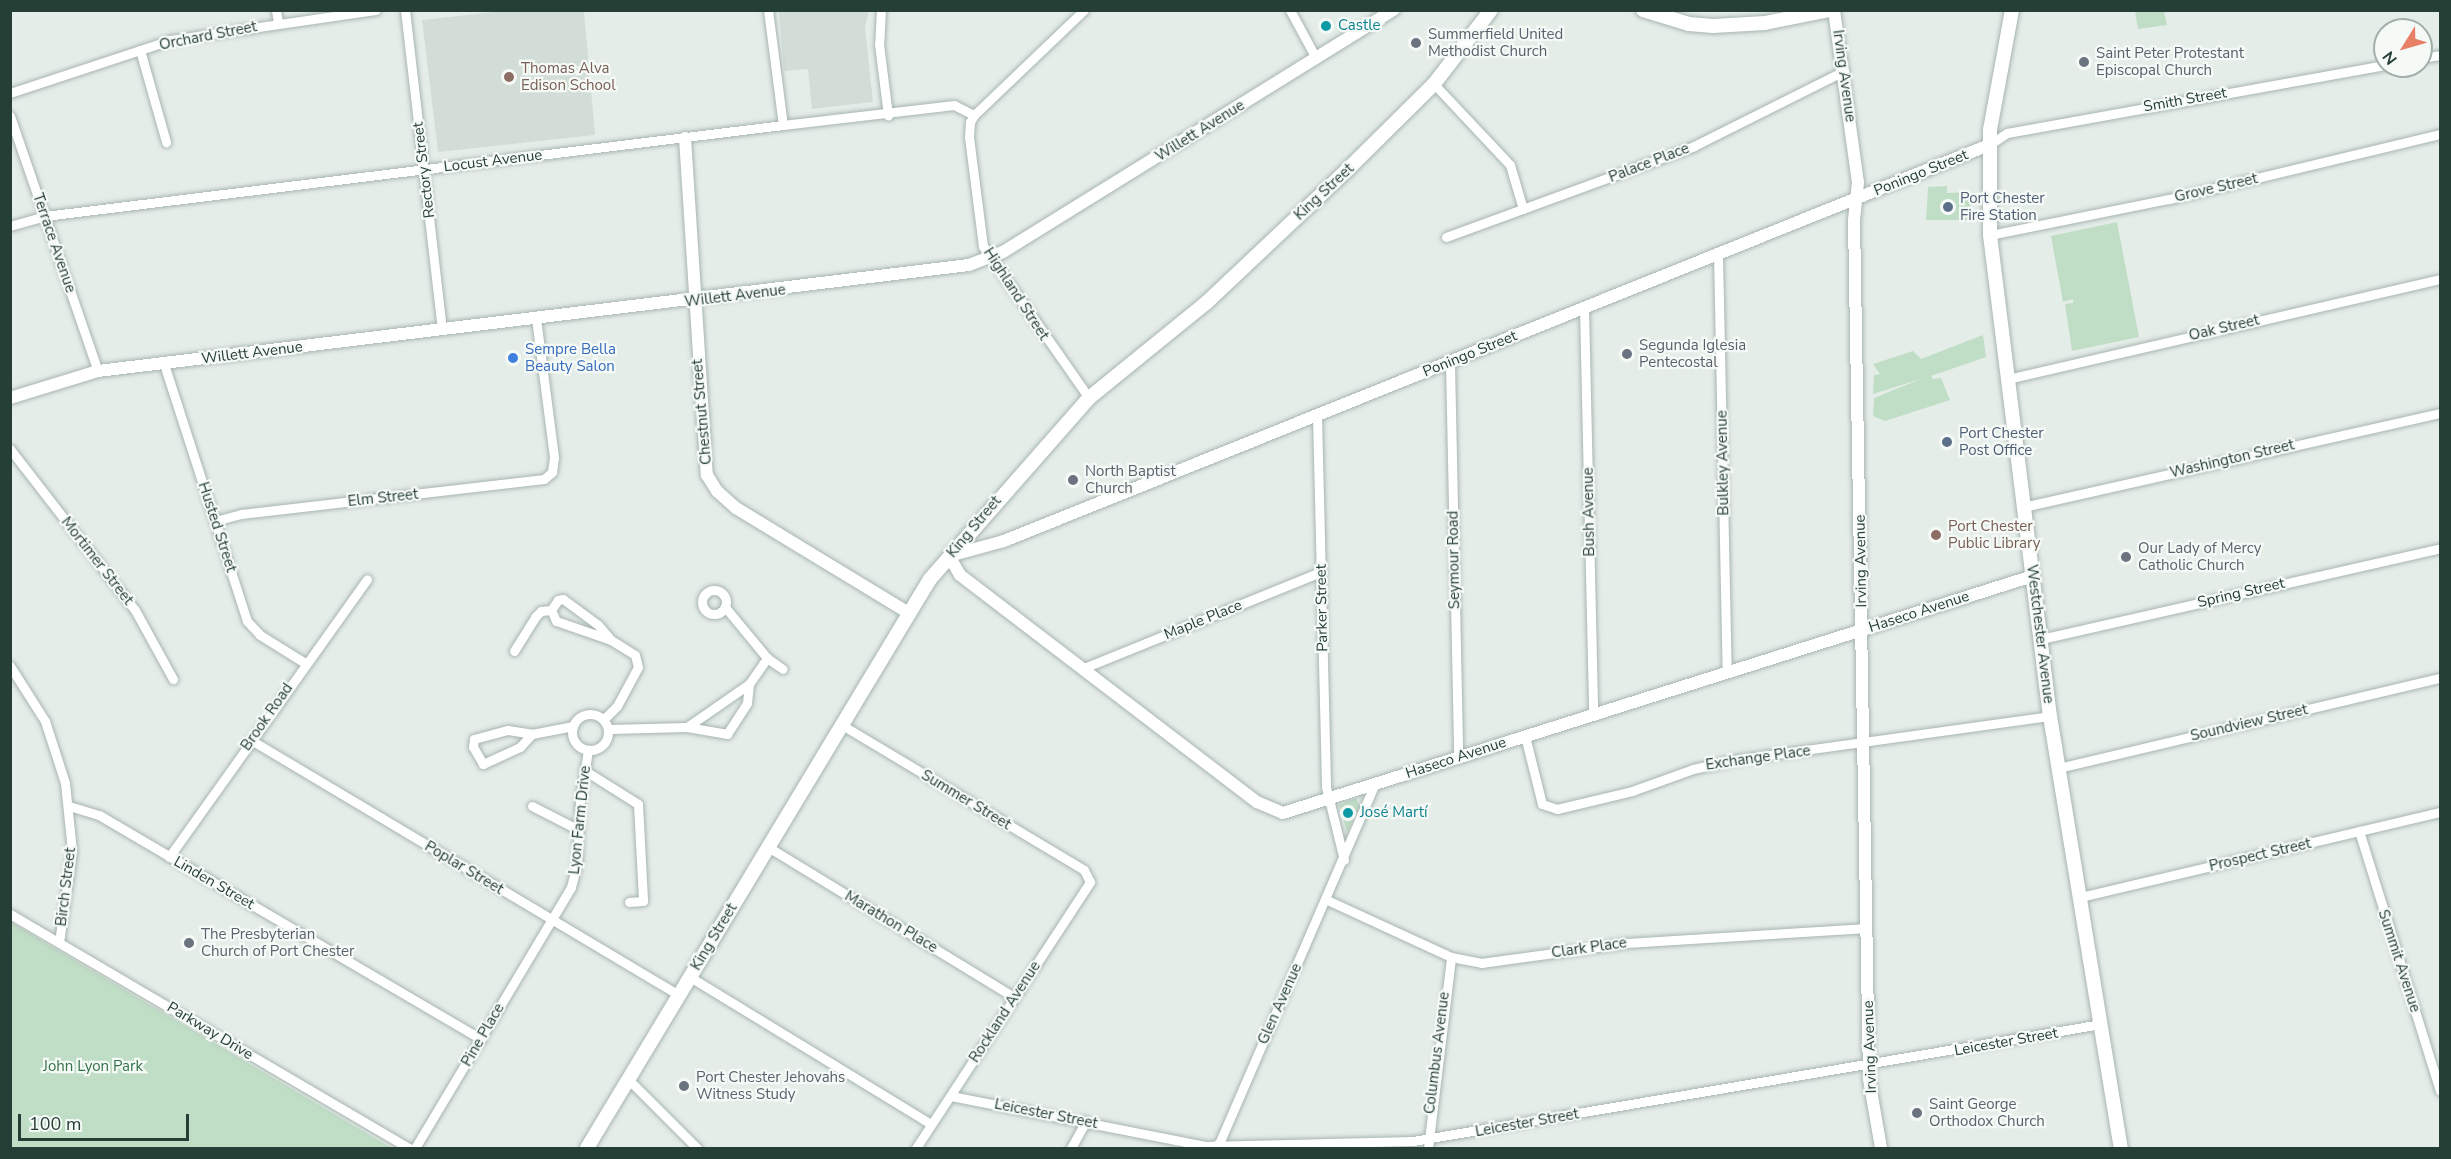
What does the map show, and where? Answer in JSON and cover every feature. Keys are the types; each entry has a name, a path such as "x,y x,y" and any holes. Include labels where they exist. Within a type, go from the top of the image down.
{"main road":[{"name":"King Street","path":"586,1149 909,613 949,556 1089,398 1206,303 1434,84 1491,10"},
{"path":"1643,10 1689,24 1713,26 1765,22 1829,10"},
{"name":"Westchester Avenue","path":"2012,10 1989,145 1990,235 2050,716 2121,1149"}],"street":[{"path":"276,10 278,23"},
{"name":"Orchard Street","path":"10,93 170,40 376,10"},
{"name":"Rectory Street","path":"405,10 442,330"},
{"path":"768,10 783,124"},
{"path":"881,10 879,44 888,115"},
{"path":"974,115 1084,10"},
{"path":"1290,10 1316,58"},
{"name":"Willett Avenue","path":"10,398 98,371 950,270 990,258 1394,10"},
{"name":"Irving Avenue","path":"1834,10 1858,182 1856,199 1869,1066 1881,1149"},
{"path":"140,50 166,142"},
{"name":"Smith Street","path":"1989,145 2007,133 2373,66"},
{"name":"Palace Place","path":"1446,237 1694,146 1844,71"},
{"path":"1434,84 1510,165 1523,209"},
{"name":"Locust Avenue","path":"10,225 45,216 783,124 888,115 954,105 974,115"},
{"name":"Highland Street","path":"974,115 970,122 969,137 983,246 1089,398"},
{"name":"Terrace Avenue","path":"10,116 98,371"},
{"name":"Grove Street","path":"1990,235 2169,199 2440,134"},
{"name":"Chestnut Street","path":"685,138 703,453 707,475 717,491 736,508 909,613"},
{"name":"Poningo Street","path":"949,556 1004,541 1989,145"},
{"name":"Bulkley Avenue","path":"1718,255 1727,672"},
{"name":"Oak Street","path":"2007,379 2440,279"},
{"name":"Bush Avenue","path":"1584,308 1593,715"},
{"name":"Elm Street","path":"215,521 241,514 537,481 550,475 554,457 536,320"},
{"name":"Seymour Road","path":"1450,363 1458,757"},
{"name":"Husted Street","path":"164,364 247,621 260,635 304,663"},
{"name":"Washington Street","path":"2023,507 2440,412"},
{"name":"Parker Street","path":"1317,416 1328,799"},
{"name":"Mortimer Street","path":"10,449 135,610 173,679"},
{"name":"Spring Street","path":"2041,639 2440,548"},
{"name":"Haseco Avenue","path":"949,556 960,575 1272,811 1283,813 2033,576"},
{"name":"Maple Place","path":"1084,668 1321,572"},
{"name":"Brook Road","path":"169,857 304,663 367,579"},
{"path":"514,651 541,611 551,610 558,600 569,602 611,640 634,655 638,667 617,706 604,719"},
{"path":"725,607 767,658 783,669"},
{"path":"551,610 556,621 611,640"},
{"path":"687,727 749,684 767,658"},
{"name":"Birch Street","path":"10,666 45,721 66,783 72,851 59,942"},
{"name":"Soundview Street","path":"2058,768 2440,678"},
{"path":"532,734 520,747 483,764 472,747 474,739 480,736 508,730 532,734 573,726 585,714 604,719 609,729 687,727 727,735 747,703 749,684"},
{"name":"Exchange Place","path":"1525,736 1542,804 1548,809 1632,791 1693,769 2050,716"},
{"name":"Summer Street","path":"842,725 1089,875"},
{"name":"Lyon Farm Drive","path":"573,726 576,744 588,750 602,747 609,729"},
{"name":"Poplar Street","path":"251,740 678,995"},
{"name":"Lyon Farm Drive","path":"550,920 576,875 578,829 588,750"},
{"path":"584,770 638,804 643,901 629,902"},
{"name":"Glen Avenue","path":"1217,1147 1344,860 1375,784"},
{"path":"1328,799 1344,860"},
{"name":"Linden Street","path":"69,806 99,815 481,1039"},
{"path":"532,806 578,829"},
{"name":"Prospect Street","path":"2080,897 2440,812"},
{"name":"Summit Avenue","path":"2359,831 2440,1091"},
{"name":"Marathon Place","path":"768,847 1014,997"},
{"name":"Rockland Avenue","path":"916,1149 1087,889 1089,875"},
{"name":"Clark Place","path":"1325,899 1451,957 1481,963 1627,943 1867,928"},
{"name":"Parkway Drive","path":"10,914 409,1149"},
{"name":"Pine Place","path":"416,1149 550,920"},
{"name":"Columbus Avenue","path":"1427,1144 1451,957"},
{"path":"690,977 932,1124"},
{"name":"Leicester Street","path":"951,1096 1205,1146 1427,1144 2101,1024"},
{"path":"628,1079 697,1149"},
{"path":"1071,1149 1086,1121"}],"shaded area":[{"name":"Thomas Alva Edison School","path":"513,10 584,11 595,135 438,152 422,20"},
{"path":"779,11 869,11 865,27 873,102 812,109 808,69 784,71"}],"green space":[{"path":"2135,11 2164,11 2167,25 2138,29"},
{"name":"Port Chester Fire Station","path":"1947,186 1947,193 1970,192 1971,220 1926,220 1928,187"},
{"path":"2117,222 2139,337 2072,351 2065,304 2073,303 2073,299 2063,302 2051,236"},
{"path":"1983,335 1986,357 1931,376 1933,379 1941,378 1950,400 1885,421 1873,416 1874,398 1921,379 1873,394 1874,375 1880,374 1873,364 1913,351 1921,359"},
{"path":"1356,798 1360,806 1347,832 1339,805"},
{"name":"John Lyon Park","path":"10,922 383,1143 392,1148 11,1148"}],"place":[{"name":"Castle","path":"1326,26"},
{"name":"Summerfield United Methodist Church","path":"1416,43"},
{"name":"Saint Peter Protestant Episcopal Church","path":"2084,62"},
{"name":"Thomas Alva Edison School","path":"509,77"},
{"name":"Port Chester Fire Station","path":"1948,207"},
{"name":"Segunda Iglesia Pentecostal","path":"1627,354"},
{"name":"Sempre Bella Beauty Salon","path":"513,358"},
{"name":"Port Chester Post Office","path":"1947,442"},
{"name":"North Baptist Church","path":"1073,480"},
{"name":"Port Chester Public Library","path":"1936,535"},
{"name":"Our Lady of Mercy Catholic Church","path":"2126,557"},
{"name":"José Martí","path":"1348,813"},
{"name":"The Presbyterian Church of Port Chester","path":"189,943"},
{"name":"Port Chester Jehovahs Witness Study","path":"684,1086"},
{"name":"Saint George Orthodox Church","path":"1917,1113"}]}
